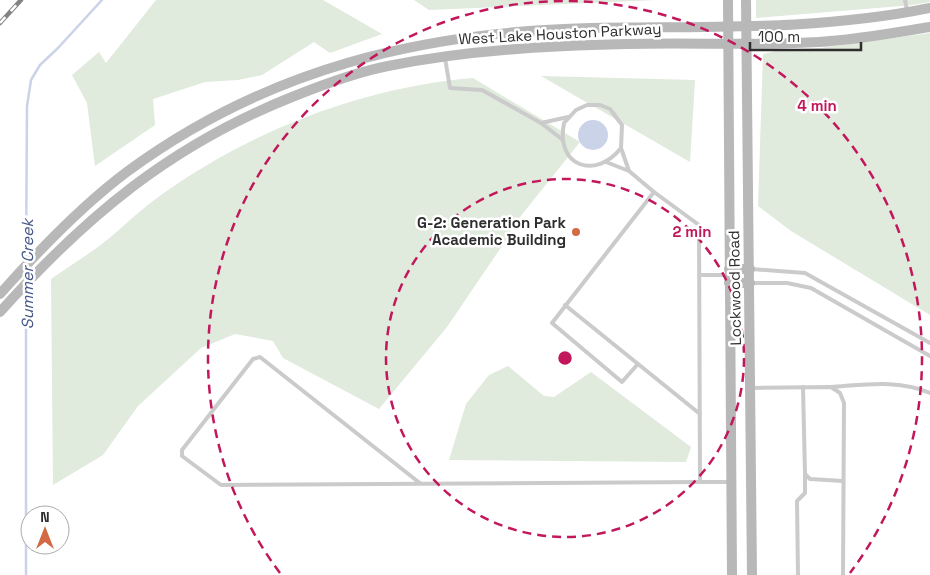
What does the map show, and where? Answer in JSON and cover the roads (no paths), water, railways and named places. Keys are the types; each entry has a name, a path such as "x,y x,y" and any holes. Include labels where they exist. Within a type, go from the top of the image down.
{"main road":[{"name":"Lockwood Road","path":"728,0 732,575"},
{"name":"Lockwood Road","path":"746,0 752,575"},
{"name":"West Lake Houston Parkway","path":"0,294 74,217 127,171 220,113 264,92 332,67 387,51 508,32 817,24 930,8"},
{"path":"904,13 908,31"},
{"name":"West Lake Houston Parkway","path":"0,312 46,261 82,227 138,180 194,144 251,113 317,87 368,72 444,56 547,47 837,41 930,27"},
{"path":"729,276 750,269"},
{"path":"729,276 750,283"}],"lane":[{"path":"904,13 905,0"},
{"path":"444,56 450,88 482,90 541,123 563,140"},
{"path":"621,148 606,162 592,166 578,164 566,152 563,140 564,123 576,110 587,105 600,105 610,109 622,125 621,148 629,171"},
{"path":"541,123 552,119 568,117"},
{"path":"606,162 629,171 699,225 700,482"},
{"path":"638,365 622,382 552,323 654,192"},
{"path":"750,269 805,273 930,343"},
{"path":"699,275 729,276"},
{"path":"750,283 800,285 830,299 930,356"},
{"path":"830,299 836,289"},
{"path":"849,310 854,299"},
{"path":"565,305 700,414"},
{"path":"421,484 260,357 253,360 182,450 182,456 221,485 421,484 700,482 731,482"},
{"path":"751,388 899,384 918,387 930,393"},
{"path":"798,575 797,501 805,493 804,387"},
{"path":"831,387 840,392 844,403 843,575"},
{"path":"805,474 810,479 843,481"}],"water":[{"path":"593,120 604,124 608,135 604,146 593,150 582,146 578,135 582,124"}],"waterway":[{"name":"Summer Creek","path":"26,261 27,106 31,80 40,65 102,0"},
{"name":"Summer Creek","path":"26,289 26,575"}],"railway":[{"path":"0,23 21,0"}],"place":[{"name":"G-2: Generation Park Academic Building","path":"576,232"}]}
